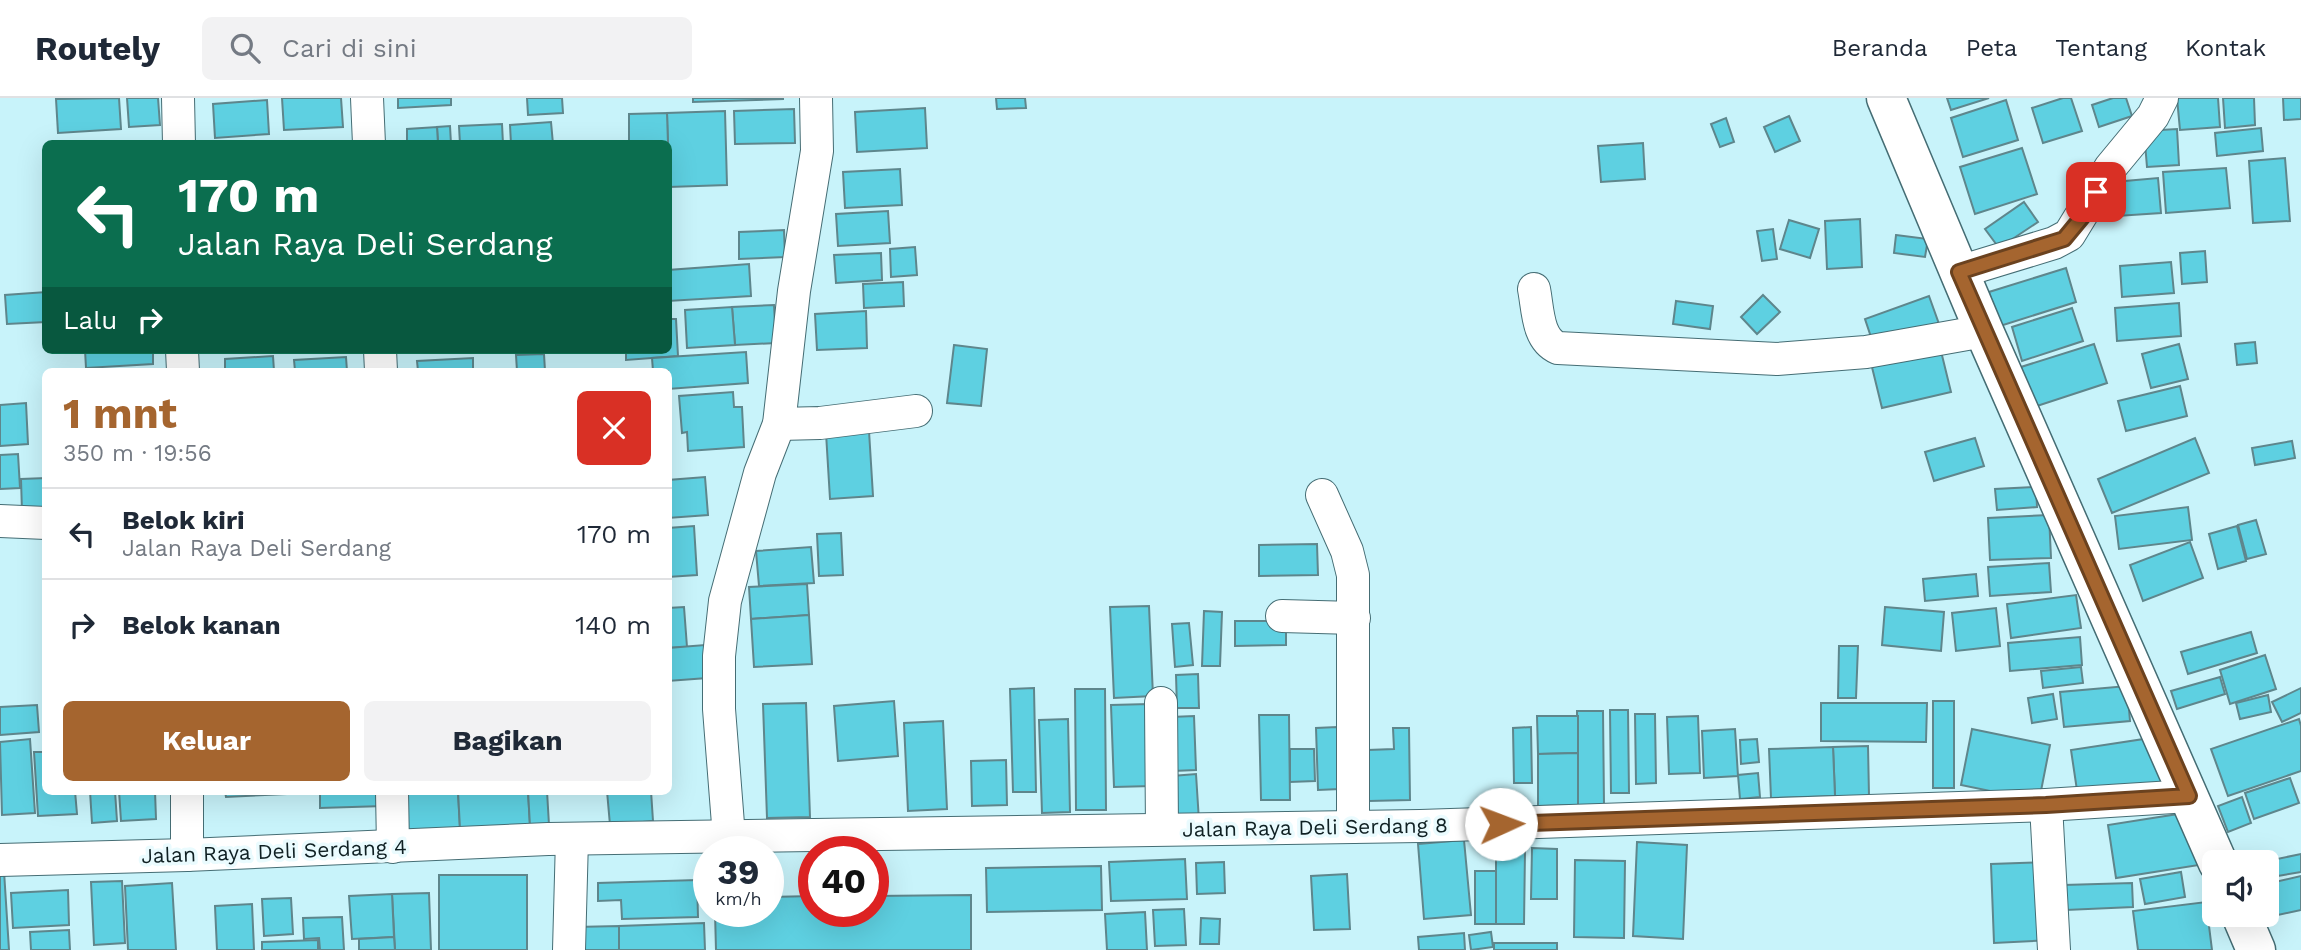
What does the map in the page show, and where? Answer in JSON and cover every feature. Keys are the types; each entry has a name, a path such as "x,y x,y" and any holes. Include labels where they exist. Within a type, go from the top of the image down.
{"main road":[{"path":"1886,98 1984,331 2212,850"},
{"path":"2246,927 2256,950"}],"street":[{"path":"178,98 179,140"},
{"path":"367,98 369,140"},
{"path":"729,836 719,709 719,656 725,601 760,473 779,424 794,291 817,151 816,98"},
{"path":"1959,272 2054,243 2069,235 2110,168 2153,116 2162,98"},
{"path":"1534,289 1544,336 1549,344 1558,348 1777,359 1866,352 1984,331"},
{"path":"779,424 820,424 916,411"},
{"path":"1322,495 1353,575 1353,827"},
{"path":"0,521 42,523"},
{"path":"1282,616 1354,618"},
{"path":"1161,703 1162,829"},
{"path":"187,795 187,855"},
{"path":"392,795 393,847"},
{"name":"Jalan Raya Deli Serdang 8","path":"783,836 1353,827 2046,805 2189,796"},
{"path":"2046,805 2054,950"},
{"name":"Jalan Raya Deli Serdang 8","path":"563,839 693,837"},
{"path":"563,839 569,950"},
{"name":"Jalan Raya Deli Serdang 4","path":"0,860 563,839"}],"building":[{"path":"119,98 121,129 58,133 56,99"},
{"path":"127,98 158,98 160,125 129,127"},
{"path":"282,98 341,98 343,127 284,130"},
{"path":"398,98 451,98 451,105 398,108"},
{"path":"527,98 562,98 563,113 528,115"},
{"path":"693,98 783,98 783,99 693,102"},
{"path":"996,98 1025,98 1026,108 997,109"},
{"path":"1947,98 1989,98 1951,110"},
{"path":"2071,98 2082,131 2043,143 2032,108"},
{"path":"2113,98 2126,98 2132,116 2099,127 2092,105"},
{"path":"2177,98 2218,98 2220,127 2180,130"},
{"path":"2223,98 2254,98 2255,125 2225,128"},
{"path":"2283,98 2301,98 2301,119 2284,120"},
{"path":"267,100 269,134 215,138 213,104"},
{"path":"2006,100 2018,140 1963,157 1951,118"},
{"path":"925,108 927,148 857,152 855,112"},
{"path":"794,109 795,143 735,144 734,111"},
{"path":"725,111 727,185 672,187 672,140 668,140 667,113"},
{"path":"667,113 668,140 629,140 629,114"},
{"path":"1789,116 1800,141 1775,152 1764,127"},
{"path":"1726,118 1734,142 1720,147 1711,124"},
{"path":"551,122 553,140 511,140 510,125"},
{"path":"502,124 503,140 460,140 459,126"},
{"path":"450,126 451,140 438,140 437,127"},
{"path":"437,127 438,140 407,140 407,129"},
{"path":"2261,128 2263,151 2217,156 2215,133"},
{"path":"2177,129 2179,165 2147,167 2144,131"},
{"path":"1643,143 1645,179 1601,182 1598,146"},
{"path":"2022,148 2037,194 1975,214 1960,167"},
{"path":"2285,158 2290,221 2253,223 2249,161"},
{"path":"2226,168 2230,208 2166,213 2163,172"},
{"path":"900,169 902,205 845,208 843,172"},
{"path":"2158,178 2161,213 2117,216 2114,182"},
{"path":"2024,202 2038,222 1999,248 1985,229"},
{"path":"888,211 890,243 838,246 836,214"},
{"path":"1860,219 1862,267 1827,269 1825,221"},
{"path":"1789,220 1819,229 1810,258 1780,249"},
{"path":"1773,229 1777,259 1762,261 1757,231"},
{"path":"784,230 785,257 739,259 739,232"},
{"path":"1896,235 1928,239 1925,257 1894,253"},
{"path":"915,247 917,275 891,277 890,249"},
{"path":"2205,251 2207,282 2182,284 2180,253"},
{"path":"881,253 882,280 836,283 834,255"},
{"path":"2171,262 2174,293 2122,297 2120,266"},
{"path":"749,264 751,296 672,301 672,270"},
{"path":"2066,268 2076,302 2000,326 1989,292"},
{"path":"903,282 904,306 864,308 863,284"},
{"path":"42,292 42,322 7,324 5,295"},
{"path":"1763,295 1780,312 1757,334 1741,317"},
{"path":"1929,296 1939,324 1874,346 1865,319"},
{"path":"1676,301 1713,306 1710,329 1673,324"},
{"path":"2179,303 2181,336 2117,341 2115,308"},
{"path":"774,305 776,343 735,345 732,307"},
{"path":"732,307 735,345 687,348 685,310"},
{"path":"2072,308 2083,341 2022,361 2012,327"},
{"path":"866,311 867,348 817,350 815,314"},
{"path":"672,319 676,319 678,356 626,360 626,354 672,354"},
{"path":"2255,342 2257,363 2237,365 2235,344"},
{"path":"1939,343 1951,392 1882,408 1870,359"},
{"path":"2094,344 2107,383 2034,407 2021,367"},
{"path":"2179,344 2188,379 2151,388 2142,354"},
{"path":"954,345 987,349 981,406 947,403"},
{"path":"746,352 748,383 672,389 672,368 653,368 652,358"},
{"path":"85,354 153,354 153,364 86,368"},
{"path":"544,354 545,368 517,368 516,355"},
{"path":"273,356 274,368 225,368 225,359"},
{"path":"346,357 347,368 295,368 294,360"},
{"path":"473,358 473,368 418,368 417,361"},
{"path":"2180,386 2187,416 2126,431 2118,401"},
{"path":"733,392 734,407 742,407 744,447 688,451 687,432 682,433 679,396"},
{"path":"26,403 28,444 0,446 0,405"},
{"path":"869,431 873,496 830,499 826,433"},
{"path":"1975,438 1984,466 1934,481 1925,452"},
{"path":"2195,438 2209,473 2112,513 2098,479"},
{"path":"2292,441 2295,458 2255,465 2252,448"},
{"path":"18,454 20,488 0,489 0,455"},
{"path":"705,477 708,515 672,518 672,480"},
{"path":"42,478 42,511 22,512 21,479"},
{"path":"2036,487 2037,507 1997,510 1995,489"},
{"path":"2188,507 2192,540 2119,549 2115,516"},
{"path":"2049,515 2051,558 1990,560 1988,518"},
{"path":"2256,520 2266,554 2247,559 2238,525"},
{"path":"694,526 697,575 672,577 672,528"},
{"path":"2237,526 2246,561 2218,569 2209,534"},
{"path":"841,533 843,575 819,576 817,534"},
{"path":"2190,542 2203,578 2143,601 2130,565"},
{"path":"1317,544 1318,575 1259,576 1259,545"},
{"path":"811,547 814,583 759,586 756,551"},
{"path":"2049,563 2051,592 1990,596 1988,567"},
{"path":"1976,574 1978,596 1925,601 1923,579"},
{"path":"807,584 809,615 751,619 749,587"},
{"path":"2076,595 2081,628 2011,638 2007,604"},
{"path":"1149,606 1153,696 1114,698 1110,607"},
{"path":"684,607 687,647 672,648 672,608"},
{"path":"1885,607 1944,612 1941,651 1882,645"},
{"path":"1996,608 2000,646 1956,651 1952,613"},
{"path":"1204,611 1222,612 1220,666 1202,666"},
{"path":"809,615 812,664 754,667 751,619"},
{"path":"1235,621 1286,621 1286,645 1235,646"},
{"path":"1189,623 1193,665 1175,667 1172,624"},
{"path":"2251,632 2257,653 2188,674 2181,652"},
{"path":"2080,637 2082,665 2010,671 2008,643"},
{"path":"705,645 707,678 672,681 672,648"},
{"path":"1839,646 1858,646 1856,698 1838,698"},
{"path":"2265,655 2276,689 2230,704 2220,670"},
{"path":"2081,667 2083,683 2043,688 2041,671"},
{"path":"1198,674 1199,708 1177,708 1176,675"},
{"path":"2220,677 2225,694 2177,709 2171,691"},
{"path":"2127,686 2130,721 2064,727 2060,692"},
{"path":"1034,688 1036,792 1013,792 1010,689"},
{"path":"2301,688 2301,713 2282,722 2272,702"},
{"path":"1075,689 1105,689 1106,810 1076,810"},
{"path":"2053,694 2057,719 2032,723 2028,698"},
{"path":"2268,695 2271,712 2240,719 2236,703"},
{"path":"894,701 898,756 838,761 834,706"},
{"path":"1933,701 1954,701 1954,788 1933,788"},
{"path":"806,703 810,817 767,818 763,704"},
{"path":"1821,703 1927,703 1926,742 1821,741"},
{"path":"1149,704 1152,786 1114,787 1111,705"},
{"path":"37,705 39,732 0,735 0,707"},
{"path":"1610,710 1628,710 1629,793 1611,793"},
{"path":"1577,711 1603,711 1604,805 1578,805"},
{"path":"1635,714 1655,714 1656,783 1636,784"},
{"path":"1259,715 1289,715 1290,800 1261,800"},
{"path":"1194,716 1196,770 1173,771 1171,717"},
{"path":"1537,716 1578,716 1578,753 1538,754"},
{"path":"1698,716 1700,773 1669,774 1667,717"},
{"path":"1068,719 1070,812 1042,813 1039,720"},
{"path":"2299,719 2301,771 2228,796 2211,749"},
{"path":"943,721 947,809 908,811 904,723"},
{"path":"1337,727 1340,789 1318,790 1316,728"},
{"path":"1531,727 1532,783 1514,783 1513,728"},
{"path":"1393,728 1409,728 1410,800 1369,801 1368,750 1394,749"},
{"path":"1735,729 1738,776 1704,778 1702,731"},
{"path":"1972,729 2050,745 2039,801 1961,785"},
{"path":"2157,737 2163,784 2078,797 2071,750"},
{"path":"30,739 35,813 2,815 0,742"},
{"path":"1757,739 1759,762 1741,764 1740,740"},
{"path":"1868,746 1869,796 1835,796 1833,747"},
{"path":"1833,747 1835,796 1771,798 1769,749"},
{"path":"1290,749 1314,749 1315,781 1290,782"},
{"path":"34,752 42,752 42,795 75,795 77,814 38,816"},
{"path":"1578,753 1578,805 1538,806 1538,754"},
{"path":"1006,760 1007,805 972,806 971,761"},
{"path":"1758,773 1760,797 1740,799 1738,775"},
{"path":"1196,774 1199,821 1175,823 1172,776"},
{"path":"2290,778 2299,803 2254,819 2245,793"},
{"path":"90,795 115,795 117,821 92,823"},
{"path":"119,795 155,795 156,819 121,821"},
{"path":"226,795 266,795 226,797"},
{"path":"320,795 383,795 384,806 320,808"},
{"path":"396,795 458,795 460,829 397,831"},
{"path":"458,795 528,795 530,826 460,829"},
{"path":"528,795 547,795 549,825 530,826"},
{"path":"607,795 651,795 653,821 610,825"},
{"path":"2242,797 2251,823 2228,832 2218,806"},
{"path":"2191,812 2199,865 2116,878 2108,825"},
{"path":"1464,840 1471,915 1424,919 1418,844"},
{"path":"1637,842 1687,845 1683,939 1633,936"},
{"path":"1532,848 1557,849 1557,899 1531,899"},
{"path":"1496,850 1525,850 1524,924 1496,924"},
{"path":"2301,854 2301,872 2279,876 2279,859"},
{"path":"1185,859 1187,899 1111,901 1109,862"},
{"path":"1575,860 1625,861 1624,938 1574,937"},
{"path":"1224,862 1225,893 1197,894 1196,863"},
{"path":"2048,862 2051,940 1994,943 1991,864"},
{"path":"1101,866 1102,910 987,912 986,868"},
{"path":"0,871 4,871 9,950 0,950"},
{"path":"1475,871 1496,871 1496,924 1475,924"},
{"path":"2181,872 2185,897 2145,904 2140,879"},
{"path":"1347,874 1350,929 1314,930 1311,876"},
{"path":"439,875 527,875 527,950 439,950"},
{"path":"2301,876 2301,910 2279,915 2279,881"},
{"path":"693,880 693,917 622,919 621,900 598,901 598,883"},
{"path":"122,881 125,943 94,945 91,882"},
{"path":"172,883 176,950 128,950 125,886"},
{"path":"2132,883 2133,907 2066,910 2064,885"},
{"path":"68,890 69,925 13,928 11,893"},
{"path":"429,893 431,950 395,950 392,894"},
{"path":"392,894 394,937 352,939 349,896"},
{"path":"971,895 971,950 716,950 715,927 784,927 784,897 798,896 798,927 889,927 889,896"},
{"path":"291,898 293,934 264,936 262,899"},
{"path":"2202,902 2202,927 2209,927 2212,950 2138,950 2133,911"},
{"path":"252,904 254,950 217,950 215,906"},
{"path":"1184,909 1186,945 1155,946 1153,910"},
{"path":"1145,912 1147,950 1107,950 1105,914"},
{"path":"342,917 344,950 320,950 319,938 304,939 303,918"},
{"path":"1201,918 1220,919 1219,944 1200,944"},
{"path":"693,923 693,927 704,927 705,950 619,950 619,926"},
{"path":"619,926 619,950 575,950 575,927"},
{"path":"69,930 70,950 31,950 30,932"},
{"path":"1491,932 1493,947 1471,950 1469,935"},
{"path":"1464,933 1465,950 1419,950 1418,937"},
{"path":"394,937 395,950 359,950 359,939"},
{"path":"318,940 318,950 262,950 262,942"},
{"path":"1494,943 1557,943 1557,950 1494,950"}],"route":[{"path":"1501,824 2046,805 2189,796 1959,272 2064,239 2083,216 2096,192"}]}
